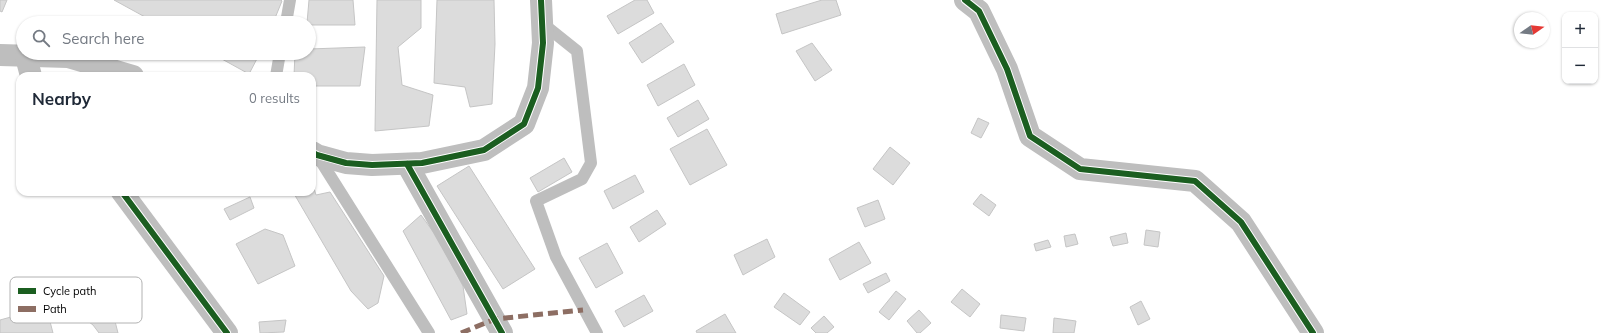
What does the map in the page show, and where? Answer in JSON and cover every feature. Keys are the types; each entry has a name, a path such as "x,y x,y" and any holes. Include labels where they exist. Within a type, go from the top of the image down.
{"street":[{"path":"316,155 346,163 372,165 422,163 484,150 524,124 538,88 543,43 540,0"},
{"path":"965,0 979,11 992,37 1007,69 1030,136 1080,169 1194,181 1241,222 1313,333"},
{"path":"0,55 28,66 55,60"},
{"path":"78,60 119,72"},
{"path":"407,164 502,333"},
{"path":"125,196 227,333"}],"lane":[{"path":"287,16 290,0"},
{"path":"542,23 577,51 591,163 582,179 536,201 556,256 597,333"},
{"path":"0,42 16,56"},
{"path":"277,72 279,60"},
{"path":"316,157 429,333"}],"building":[{"path":"0,0 7,0 2,12 0,11"},
{"path":"114,0 282,1 276,16 143,16"},
{"path":"309,0 353,0 355,25 316,25 316,16 308,16"},
{"path":"377,0 421,0 421,28 398,47 402,85 433,95 429,126 375,131"},
{"path":"437,0 494,0 495,44 492,104 470,107 465,87 434,83"},
{"path":"635,0 647,0 654,13 618,34 607,16"},
{"path":"822,0 836,0 841,15 782,34 776,14"},
{"path":"661,23 674,42 642,63 629,43"},
{"path":"812,43 832,70 815,81 796,51"},
{"path":"365,47 360,86 316,86 316,72 294,72 295,60 316,60 316,49"},
{"path":"224,60 256,60 250,72 245,72"},
{"path":"684,64 695,85 658,106 647,85"},
{"path":"698,100 709,119 678,137 667,118"},
{"path":"978,118 989,123 981,138 971,133"},
{"path":"707,129 727,165 690,185 670,149"},
{"path":"890,147 910,163 893,185 873,169"},
{"path":"564,158 572,172 538,192 530,178"},
{"path":"469,166 535,269 503,289 437,186"},
{"path":"635,175 644,192 613,209 604,191"},
{"path":"330,192 384,276 378,303 368,309 351,291 295,196 316,196"},
{"path":"981,194 996,205 989,216 973,204"},
{"path":"250,197 254,208 230,220 224,209"},
{"path":"878,200 885,219 865,227 857,208"},
{"path":"657,210 666,224 639,242 630,227"},
{"path":"421,215 437,237 463,286 467,314 451,320 403,231"},
{"path":"265,229 283,235 295,266 258,284 236,244"},
{"path":"1146,230 1160,232 1158,247 1144,245"},
{"path":"1126,233 1128,243 1113,246 1110,237"},
{"path":"1075,234 1078,244 1066,247 1064,236"},
{"path":"767,239 775,257 743,275 734,255"},
{"path":"1048,240 1051,247 1036,251 1034,244"},
{"path":"859,242 871,263 840,280 829,259"},
{"path":"607,243 623,273 596,288 579,258"},
{"path":"886,273 890,281 868,293 863,284"},
{"path":"962,289 980,304 970,317 951,302"},
{"path":"896,291 906,299 889,320 879,312"},
{"path":"784,293 810,312 800,325 774,307"},
{"path":"644,295 653,311 624,327 615,311"},
{"path":"1141,301 1150,319 1138,325 1130,307"},
{"path":"919,310 931,323 920,333 917,333 907,321"},
{"path":"725,314 736,333 697,333 696,331"},
{"path":"1001,315 1026,318 1024,331 1000,328"},
{"path":"824,316 834,327 827,333 816,333 811,328"},
{"path":"10,317 10,323 50,323 53,333 0,333 0,320"},
{"path":"1054,318 1076,321 1074,333 1053,333"},
{"path":"286,320 284,332 260,333 259,322"},
{"path":"90,323 115,323 118,333 99,333"}],"marked path":[{"path":"461,333 495,319 583,310"}],"cycle path":[{"path":"316,154 346,163 372,165 422,163 484,150 524,124 538,88 543,43 541,0"},
{"path":"965,0 979,11 1007,69 1030,136 1080,169 1195,181 1241,222 1313,333"},
{"path":"407,164 502,333"},
{"path":"125,196 227,333"}]}
